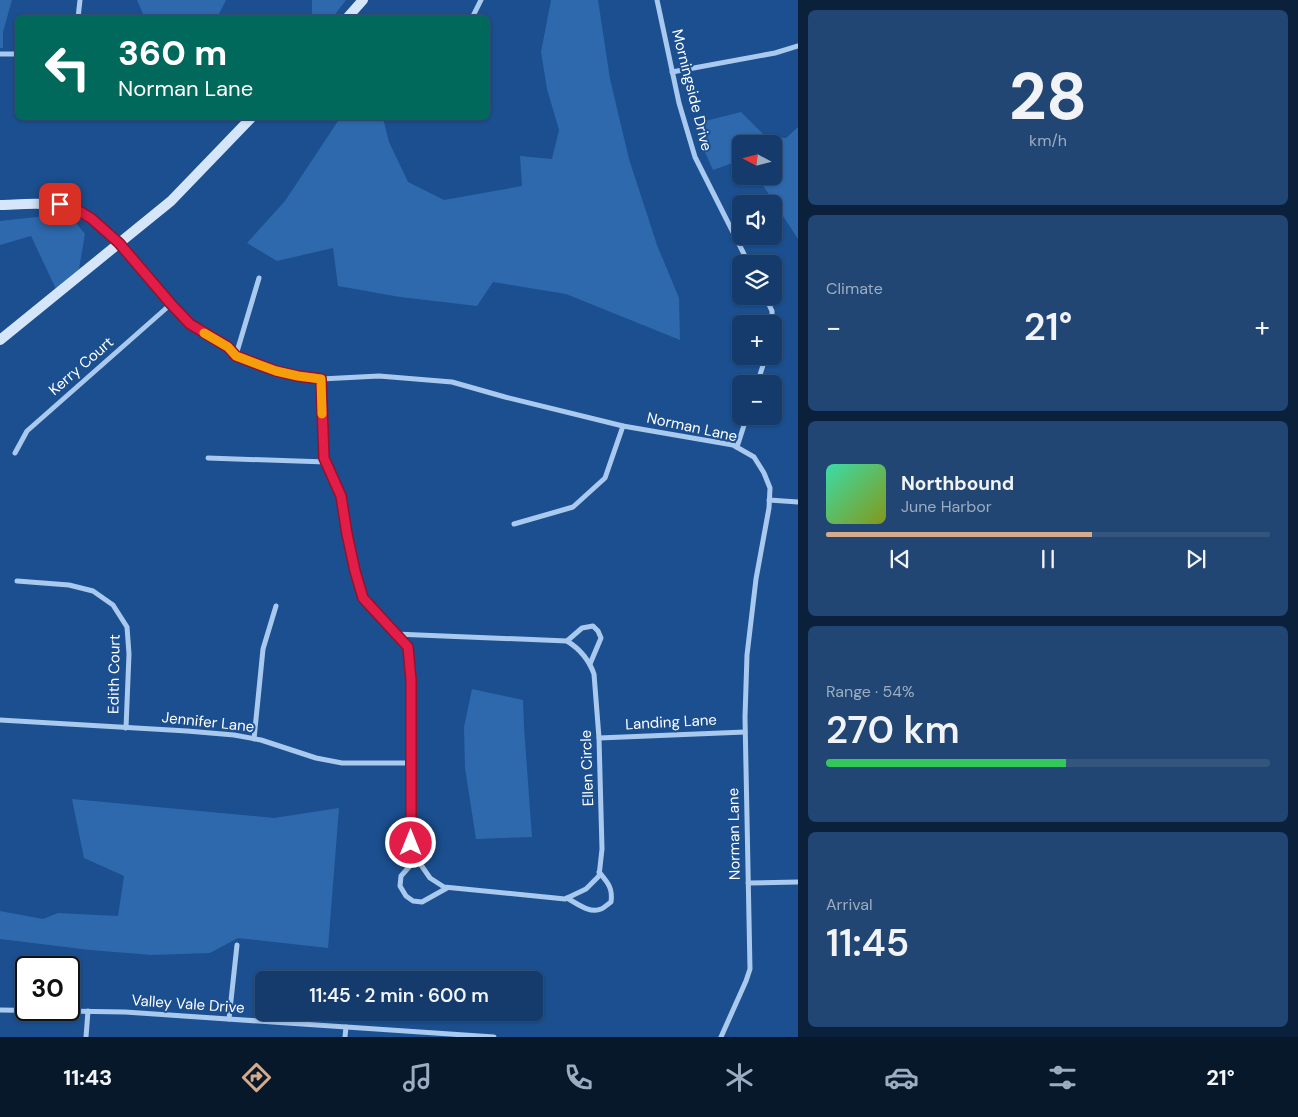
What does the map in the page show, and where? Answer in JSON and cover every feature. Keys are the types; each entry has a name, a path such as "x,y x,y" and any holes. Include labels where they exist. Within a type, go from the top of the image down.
{"street":[{"path":"78,15 80,0"},
{"path":"350,15 363,0"},
{"path":"474,15 481,0"},
{"name":"Morningside Drive","path":"657,0 679,104 695,157 744,255"},
{"path":"672,72 775,53 798,46"},
{"path":"0,54 15,54"},
{"path":"0,340 171,201 249,120"},
{"path":"0,206 60,204 70,207 92,219 119,243"},
{"name":"Norman Lane","path":"119,243 190,324 228,347 236,356 276,371 321,379 379,376 452,382 623,426 733,445 754,457 764,473 770,488 769,508 756,580 747,655 745,732 750,969 721,1037"},
{"path":"236,356 259,278"},
{"name":"Kerry Court","path":"15,453 26,431 171,304"},
{"path":"321,379 324,458 341,496 347,534 363,598 408,647 411,680 411,843 420,862 430,878 444,887 565,899 586,889 599,876 599,872"},
{"path":"737,447 744,425"},
{"path":"514,524 574,507 604,478 623,426"},
{"path":"208,458 326,462"},
{"path":"769,500 798,502"},
{"name":"Edith Court","path":"18,581 68,585 93,592 113,605 127,627 129,654 126,728"},
{"path":"254,739 263,649 276,606"},
{"path":"396,634 567,641 582,628 593,626 601,638 590,664"},
{"name":"Ellen Circle","path":"567,641 576,646 590,664 594,674 599,738 602,849 599,872"},
{"name":"Jennifer Lane","path":"0,720 220,734 254,739 316,758 342,763 411,763"},
{"name":"Landing Lane","path":"599,738 745,732"},
{"path":"414,849 409,867 401,876 400,886 406,896 413,901 422,902 448,888"},
{"path":"567,898 593,910 600,910 611,902 612,892 599,872"},
{"path":"748,884 798,882"},
{"path":"229,1019 237,945"},
{"name":"Valley Vale Drive","path":"0,1010 125,1012 494,1037"},
{"path":"86,1037 88,1011"},
{"path":"345,1037 346,1027"}],"shaded area":[{"path":"0,0 12,0 3,32 3,48 0,48"},
{"path":"137,0 226,0 218,15 143,14"},
{"path":"312,0 346,0 335,15 312,15"},
{"path":"551,0 598,0 610,79 629,159 657,245 679,298 680,340 566,294 493,282 477,306 400,297 338,286 333,248 277,261 247,243 285,201 339,120 384,120 389,142 408,182 444,200 522,186 520,156 552,159 559,130 547,89 541,52"},
{"path":"741,112 764,135 732,135 732,163 713,170 699,139 705,121"},
{"path":"798,127 798,239 782,214 782,195 769,195 763,185 782,185 782,138 786,138"},
{"path":"55,215 73,219 85,234 79,269 56,289 31,236 0,245 0,221"},
{"path":"472,689 523,700 532,837 476,839 465,768 464,727"},
{"path":"72,799 274,818 339,808 328,948 238,938 210,953 152,955 90,950 0,939 0,911 43,919 58,913 118,916 124,876 84,858"}],"slow traffic":[{"path":"204,333 228,347 236,356 276,371 321,379 322,414"}],"route":[{"path":"60,204 81,212 92,219 119,243 190,324 228,347 236,356 276,371 321,379 324,458 341,496 347,534 363,598 408,647 411,680 411,843"}]}
